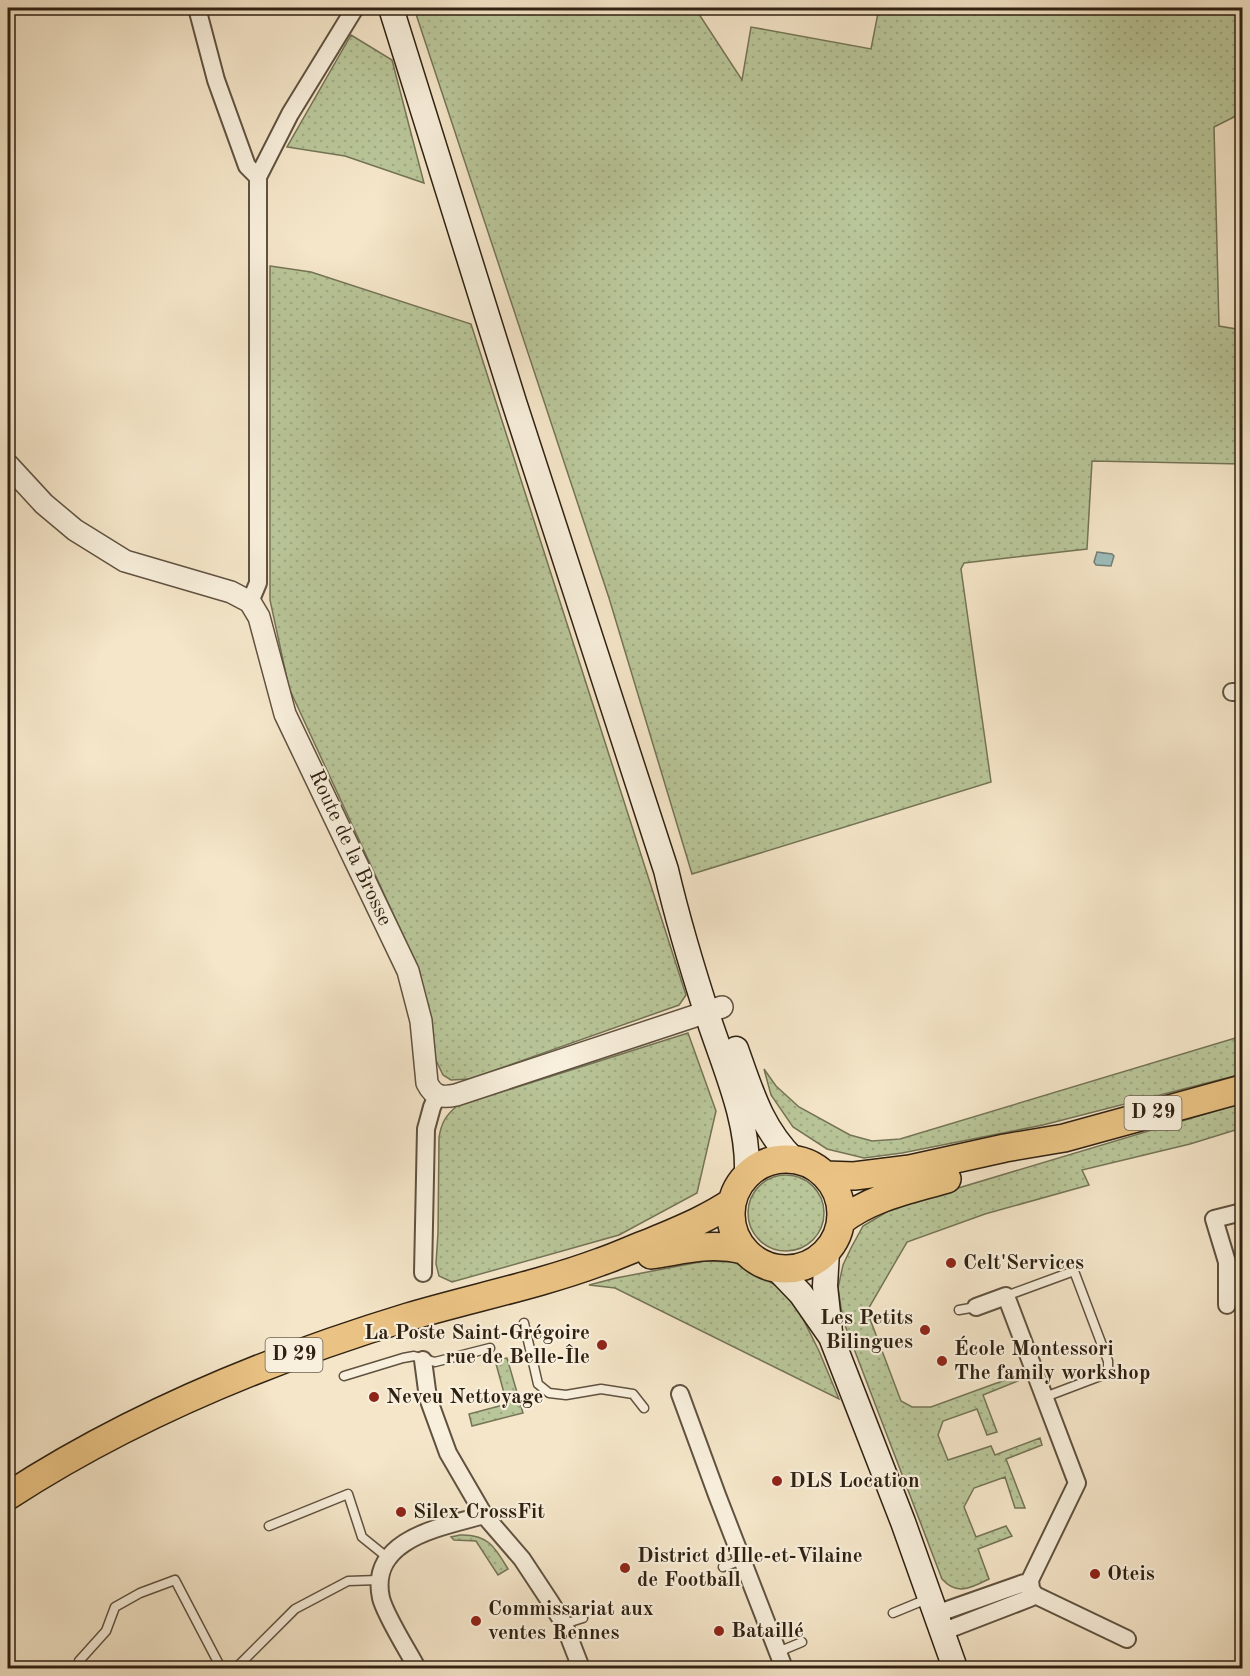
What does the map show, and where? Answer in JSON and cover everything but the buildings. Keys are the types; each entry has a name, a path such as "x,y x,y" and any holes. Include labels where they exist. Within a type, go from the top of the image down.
{"main road":[{"path":"392,8 525,436 666,870 677,920 763,1120 776,1141 794,1160"},
{"path":"714,1010 739,1108 747,1153 747,1175"},
{"name":"D 29","path":"825,1175 854,1176 910,1169 1005,1148 1064,1138 1242,1089"},
{"name":"D 29","path":"841,1221 863,1206 880,1199 1011,1159 1064,1138"},
{"path":"777,1269 804,1266 816,1260 827,1251 838,1232 841,1221 838,1196 825,1175 816,1168 794,1160 781,1159 769,1162 757,1167 747,1175 740,1183 732,1202 732,1227 744,1250 753,1258 777,1269 801,1294 831,1337"},
{"name":"D 29","path":"8,1496 118,1431 246,1373 374,1327 600,1262 680,1230 732,1202"},
{"name":"D 29","path":"600,1262 704,1246 744,1250"},
{"path":"827,1251 825,1286 831,1337 955,1668"}],"street":[{"path":"197,8 216,80 247,166 258,177"},
{"path":"8,465 44,504 75,530 125,561 231,592 250,602 258,583 258,177 290,114 355,8"},
{"name":"Route de la Brosse","path":"250,602 259,617 285,714 408,971 422,1021 427,1083 431,1092 437,1096"},
{"path":"423,1273 426,1129 437,1096 456,1095 714,1010"},
{"path":"1227,1305 1227,1262 1214,1219 1242,1212"},
{"path":"976,1307 1006,1296 1077,1483 1030,1580 1031,1589"},
{"path":"423,1360 428,1398 448,1453 484,1515 522,1559 564,1624 582,1668"},
{"path":"680,1394 784,1668"},
{"path":"417,1668 381,1600 378,1580 388,1558 402,1543 420,1534 484,1515"},
{"path":"936,1615 1024,1583 1035,1595 1127,1639"}],"lane":[{"path":"1006,1296 1074,1271 1108,1361 1108,1368 1103,1375 1045,1397"},
{"path":"959,1310 976,1307"},
{"path":"524,1323 538,1384 549,1393 566,1395 601,1389 623,1392 633,1394 644,1408"},
{"path":"344,1376 403,1358 414,1356 435,1362 490,1348"},
{"path":"269,1526 348,1494 362,1537 388,1558"},
{"path":"723,1567 742,1560"},
{"path":"79,1661 106,1631 115,1607 140,1593 175,1580 221,1668"},
{"path":"236,1668 295,1609 348,1581 378,1580"},
{"path":"894,1613 936,1615"},
{"path":"564,1624 583,1618"},
{"path":"778,1652 802,1642"}],"green space":[{"path":"414,8 695,8 742,80 751,27 871,49 879,8 1242,8 1242,113 1214,127 1219,326 1242,330 1242,464 1092,461 1087,549 964,563 961,569 991,782 692,874 609,598"},
{"path":"351,35 392,60 424,183 345,156 287,147"},
{"path":"270,266 311,272 471,324 686,995 679,1005 470,1079 451,1080 443,1075 433,1054 420,972 289,688 270,600"},
{"path":"688,1033 716,1111 697,1193 619,1235 452,1282 439,1276 436,1264 439,1138 441,1128 453,1109"},
{"path":"1242,1036 1242,1074 1043,1125 902,1153 864,1158 827,1149 793,1127 771,1095 764,1069 776,1086 799,1107 850,1135 872,1141 900,1139"},
{"path":"1242,1103 1242,1128 1190,1144 1082,1170 1089,1185 985,1214 907,1242 867,1311 901,1401 912,1407 931,1407 1016,1376 1018,1381 983,1395 997,1432 987,1435 977,1409 943,1421 938,1435 948,1460 991,1446 995,1455 1040,1438 1042,1445 1006,1459 1025,1508 1015,1508 1005,1477 974,1488 964,1507 976,1537 1006,1526 1012,1536 978,1549 989,1579 964,1589 948,1584 942,1579 843,1320 838,1288 843,1265 863,1226 895,1207"},
{"path":"786,1175 800,1178 813,1186 821,1199 824,1213 821,1227 813,1240 800,1248 786,1251 772,1248 759,1240 751,1227 748,1213 751,1199 759,1186 772,1178"},
{"path":"705,1261 734,1262 784,1290 799,1311 839,1399 615,1288 589,1285"},
{"path":"507,1358 523,1413 472,1426 469,1414 507,1404 495,1360"},
{"path":"470,1535 490,1543 508,1569 498,1575 476,1541 454,1540 451,1537"}],"water":[{"path":"1097,552 1114,556 1111,566 1096,565 1094,562"}],"place":[{"name":"Celt'Services","path":"951,1263"},
{"name":"Les Petits Bilingues","path":"925,1330"},
{"name":"La Poste Saint-Grégoire rue de Belle-Île","path":"602,1345"},
{"name":"École Montessori The family workshop","path":"942,1361"},
{"name":"Neveu Nettoyage","path":"374,1397"},
{"name":"DLS Location","path":"777,1481"},
{"name":"Silex CrossFit","path":"401,1512"},
{"name":"District d'Ille-et-Vilaine de Football","path":"625,1568"},
{"name":"Oteis","path":"1095,1574"},
{"name":"Commissariat aux ventes Rennes","path":"476,1621"},
{"name":"Bataillé","path":"719,1631"}]}
